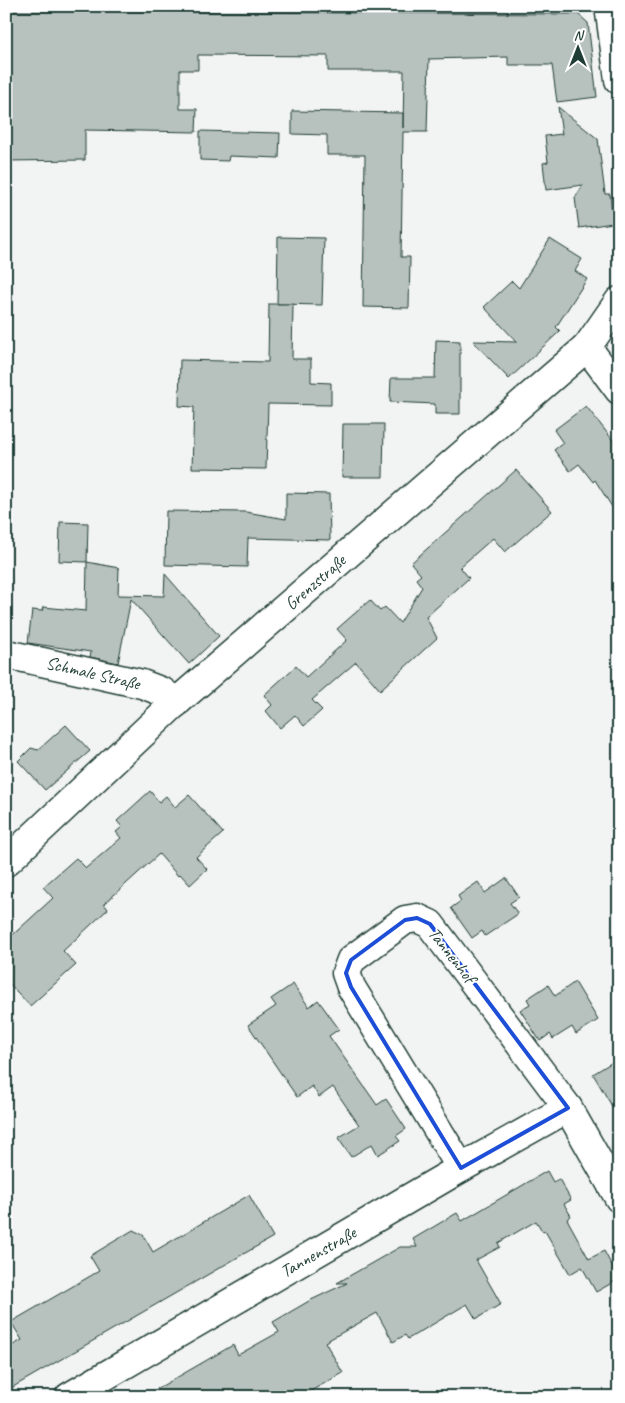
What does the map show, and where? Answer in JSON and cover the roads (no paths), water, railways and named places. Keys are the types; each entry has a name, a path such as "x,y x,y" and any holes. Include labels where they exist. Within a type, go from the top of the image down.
{"street":[{"path":"609,6 619,80"},
{"name":"Grenzstraße","path":"6,862 176,703 587,347 619,301"},
{"path":"587,347 619,390"},
{"name":"Schmale Straße","path":"6,654 142,684 162,692 176,703"},
{"name":"Tannenhof","path":"461,1168 351,987 346,973 351,960 405,920 417,918 430,924 568,1108"},
{"path":"568,1108 619,1198"},
{"name":"Tannenstraße","path":"69,1397 461,1168 568,1108"}]}
